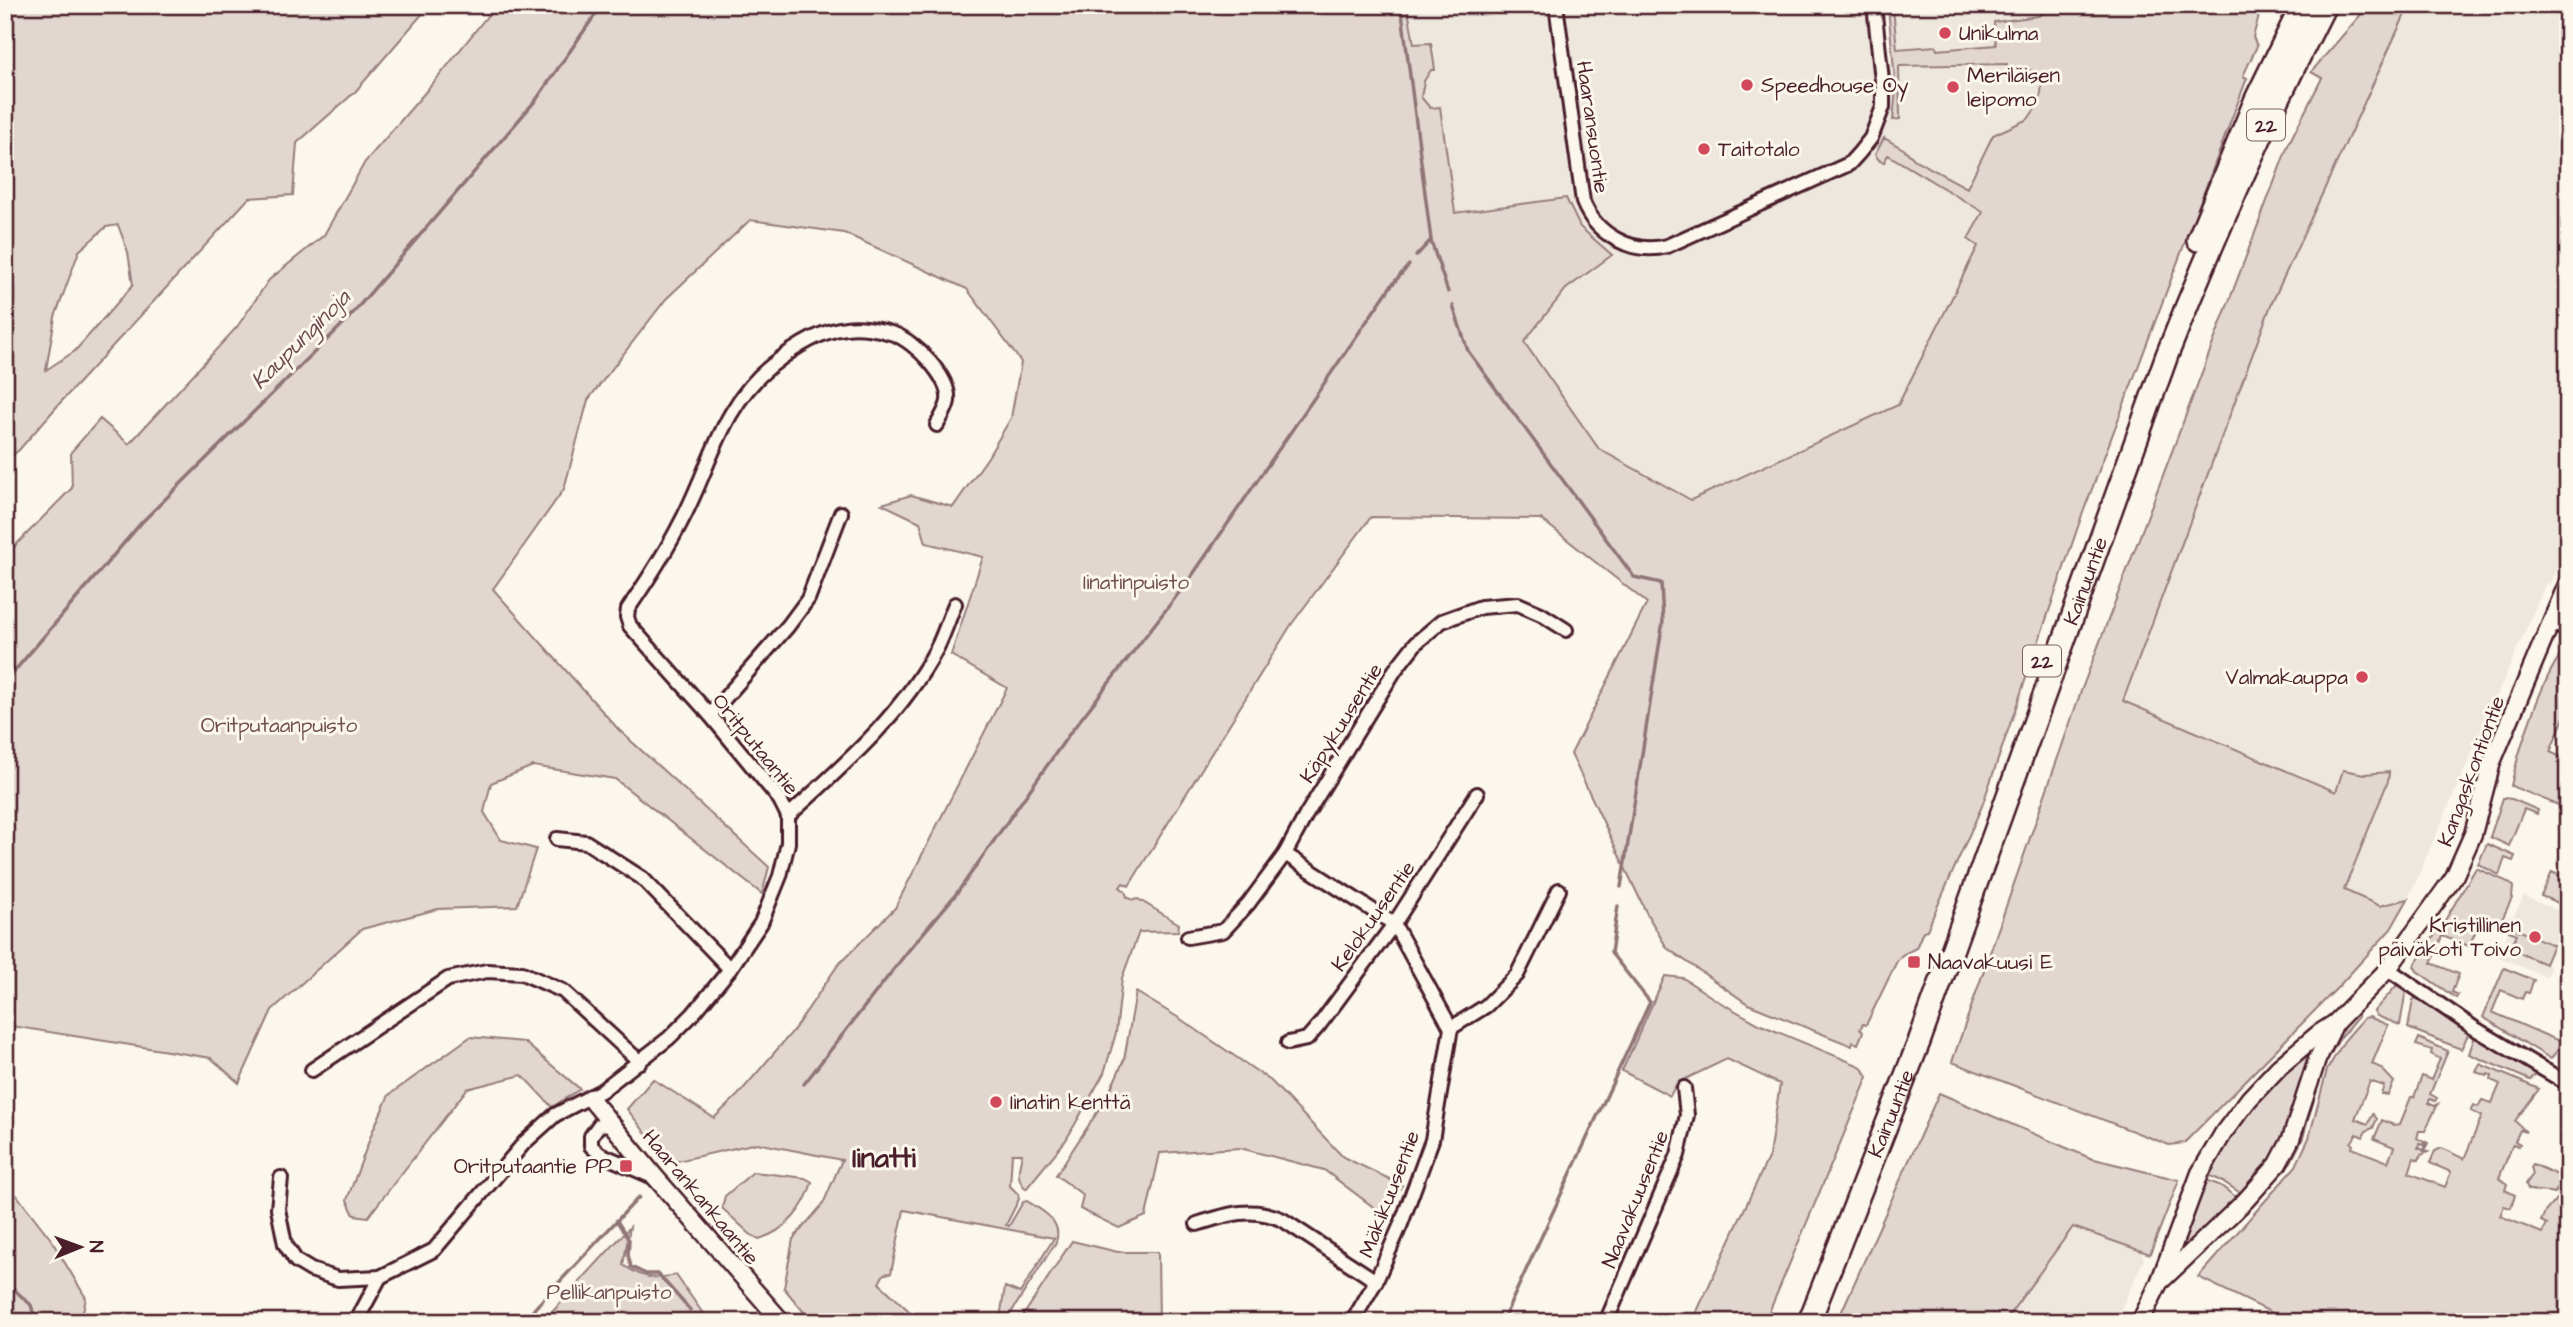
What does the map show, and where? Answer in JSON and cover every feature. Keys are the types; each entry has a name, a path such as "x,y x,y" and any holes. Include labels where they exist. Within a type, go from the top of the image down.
{"highway":[{"name":"Kainuuntie","path":"1794,1322 1851,1185 1906,1041 2153,355 2251,111 2301,5"},
{"name":"Kainuuntie","path":"1809,1322 1919,1042 2209,247 2285,83 2325,5"}],"street":[{"name":"Haaransuontie","path":"1556,5 1583,202 1588,214 1611,235 1628,246 1647,250 1667,246 1849,164 1871,138 1883,107 1874,5"},
{"name":"Oritputaantie","path":"281,1178 278,1209 280,1227 285,1244 296,1261 311,1270 338,1279 380,1277 434,1250 524,1143 555,1115 590,1098 640,1062 693,1014 730,969 761,923 780,876 788,843 788,816 780,800 710,715 630,626 628,609 682,522 721,430 736,402 765,371 812,338 846,327 876,329 895,334 915,347 943,377 948,401 937,425"},
{"path":"710,715 788,626 808,599 841,513"},
{"name":"Kangaskontiontie","path":"2140,1322 2159,1283 2200,1173 2224,1132 2249,1099 2279,1068 2335,1023 2388,969 2454,877 2473,834 2492,762 2568,582"},
{"path":"788,816 858,752 894,714 937,648 955,604"},
{"name":"Käpykuusentie","path":"1188,937 1223,931 1248,904 1285,854 1395,670 1416,643 1442,621 1481,607 1518,604 1566,630"},
{"path":"2550,623 2568,630"},
{"name":"Kelokuusentie","path":"1288,1043 1307,1039 1394,924 1477,794"},
{"path":"556,839 586,842 642,878 730,969"},
{"path":"1285,854 1394,924 1451,1028 1486,1006 1517,975 1559,890"},
{"path":"2388,969 2474,1028 2568,1084"},
{"path":"312,1070 448,979 487,971 522,973 563,991 640,1062"},
{"name":"Kangaskontiontie","path":"2159,1283 2245,1201 2278,1164 2291,1139 2317,1060 2335,1023"},
{"name":"Mäkikuusentie","path":"1352,1322 1376,1281 1408,1209 1432,1140 1451,1028"},
{"name":"Naavakuusentie","path":"1606,1322 1678,1155 1687,1115 1684,1088"},
{"name":"Haarankankaantie","path":"590,1098 782,1322"},
{"path":"611,1124 599,1125 591,1136 591,1146 600,1154 656,1178"},
{"path":"1197,1224 1225,1215 1268,1213 1376,1281"},
{"path":"356,1322 380,1277"}],"shaded area":[{"path":"1422,5 1867,5 1872,62 1893,59 1888,5 2051,5 2051,102 1898,405 1691,501 1599,449 1524,342 1566,289 1612,254 1580,227 1566,198 1455,214 1440,107 1430,108 1421,97 1424,81 1431,70 1431,44 1414,44 1408,10"},
{"path":"2451,5 2568,5 2568,541 2550,584 2546,583 2408,899 2380,906 2344,891 2388,781 2389,772 2364,774 2343,770 2337,792 2123,701 2271,305 2407,10"},
{"name":"Kristillinen päiväkoti Toivo","path":"2524,896 2568,915 2562,934 2564,939 2561,937 2559,942 2555,941 2545,964 2551,967 2546,977 2496,956 2513,923 2507,920 2509,915 2513,917"},
{"path":"2073,1227 2141,1250 2144,1259 2115,1322 2004,1322"}],"green space":[{"path":"5,5 430,5 355,92 297,143 293,195 249,198 19,450 5,461","holes":["118,225 128,252 133,285 75,351 46,370 55,317 79,251 106,227"]},
{"path":"496,5 1422,5 1408,10 1414,44 1431,43 1435,70 1431,70 1424,81 1421,97 1430,108 1440,107 1455,213 1566,198 1580,227 1612,255 1566,289 1524,342 1599,449 1691,500 1898,405 1978,246 1968,239 1983,212 1888,155 1884,162 1880,161 1875,155 1884,138 1905,150 1915,160 1967,188 1993,135 2028,119 2035,109 2041,94 2042,80 2039,72 2007,67 2007,64 1899,66 1900,119 1893,120 1896,89 1888,8 1893,8 1897,49 1936,46 1937,50 1996,45 1994,22 2038,16 2044,13 2046,5 2262,5 2253,37 2257,46 2243,76 2247,78 2081,518 1982,806 1927,930 1923,931 1916,948 1902,955 1897,961 1866,1025 1863,1024 1860,1029 1863,1032 1858,1044 1853,1042 1852,1046 1748,1004 1667,948 1647,914 1571,754 1647,603 1541,519 1371,517 1291,625 1129,886 1123,883 1120,887 1127,897 1138,899 1179,924 1178,931 1139,932 1122,978 1116,1033 1104,1073 1066,1140 1026,1189 1019,1177 1022,1154 1012,1154 1010,1186 1019,1199 1006,1225 1009,1226 1023,1202 1027,1201 1050,1217 1057,1228 1057,1235 1056,1242 1009,1316 1000,1318 1005,1287 1020,1293 1054,1238 904,1210 891,1273 884,1274 879,1283 921,1322 812,1322 784,1288 793,1239 823,1204 842,1160 757,1143 669,1163 627,1109 653,1079 714,1118 738,1095 793,1031 838,965 895,908 1007,688 951,655 983,557 926,543 920,522 882,504 911,495 953,507 1011,418 1021,362 967,289 844,233 750,220 666,299 588,400 564,489 493,589 619,730 769,867 762,894 615,779 533,766 491,783 484,812 501,840 536,849 517,906 438,909 362,929 272,1010 239,1083 211,1058 5,1025 5,556 72,488 71,452 100,419 129,444 237,327 269,280 324,235 365,162"},
{"path":"2369,5 2451,5 2407,10 2271,305 2123,701 2336,792 2343,770 2364,774 2389,772 2388,781 2344,890 2380,906 2408,899 2391,929 2338,987 2184,1143 2169,1145 1952,1062 2080,694 2289,143 2322,78 2311,72"},
{"path":"2568,646 2568,708 2550,752 2568,760 2568,809 2511,786 2519,753 2541,691"},
{"path":"2503,798 2538,810 2537,814 2524,809 2509,846 2490,837"},
{"path":"2487,844 2515,856 2513,861 2505,858 2499,875 2478,864"},
{"path":"2476,868 2508,882 2513,887 2512,898 2499,926 2481,919 2469,946 2442,936 2431,963 2459,974 2452,992 2458,995 2456,998 2417,971 2414,966 2439,929 2443,931 2447,924 2444,922"},
{"path":"2552,872 2560,876 2558,880 2568,885 2568,907 2541,896"},
{"path":"2511,927 2553,945 2545,964 2510,949 2517,934 2509,931"},
{"path":"2504,968 2534,980 2529,993 2525,992 2522,999 2501,990 2492,1012 2559,1041 2568,1022 2568,1035 2551,1059 2483,1017"},
{"path":"1665,976 1683,978 1761,1025 1860,1066 1868,1077 1765,1322 1692,1322 1769,1156 1780,1084 1727,1059 1677,1083 1670,1096 1622,1071"},
{"path":"2397,985 2406,990 2400,1025 2377,1016 2374,1011"},
{"path":"1136,992 1271,1081 1343,1157 1402,1185 1384,1215 1324,1170 1240,1148 1160,1153 1146,1216 1119,1228 1080,1209 1083,1195 1056,1175 1106,1099 1124,1060"},
{"path":"2418,997 2466,1028 2468,1035 2461,1049 2408,1028 2413,1000"},
{"path":"2358,1012 2358,1017 2340,1038 2322,1069 2303,1138 2291,1162 2254,1203 2337,1034"},
{"path":"2369,1017 2388,1025 2372,1064 2381,1068 2394,1082 2388,1095 2381,1094 2384,1086 2370,1081 2355,1119 2368,1124 2373,1114 2377,1119 2373,1128 2366,1131 2363,1137 2357,1134 2351,1143 2352,1148 2388,1162 2394,1147 2374,1139 2382,1120 2394,1125 2400,1124 2422,1076 2431,1080 2440,1059 2431,1054 2432,1050 2416,1045 2419,1038 2448,1051 2430,1094 2437,1098 2435,1101 2430,1099 2428,1103 2435,1106 2438,1104 2425,1131 2419,1131 2417,1138 2424,1142 2423,1145 2419,1144 2418,1148 2423,1150 2426,1142 2428,1143 2424,1151 2428,1152 2421,1155 2419,1160 2414,1158 2409,1173 2445,1187 2451,1172 2430,1163 2435,1151 2442,1148 2464,1159 2482,1116 2471,1111 2474,1105 2478,1107 2482,1100 2492,1103 2500,1084 2491,1080 2492,1076 2488,1074 2487,1076 2476,1072 2480,1064 2539,1089 2515,1121 2526,1132 2520,1130 2515,1141 2520,1144 2513,1144 2499,1178 2507,1184 2505,1190 2515,1195 2511,1208 2504,1206 2500,1216 2542,1233 2547,1224 2541,1221 2545,1212 2568,1185 2568,1322 2291,1322 2198,1277 2296,1166 2309,1138 2327,1070 2344,1041 2364,1018"},
{"path":"2324,1036 2288,1139 2245,1196 2206,1174 2252,1101"},
{"path":"470,1037 524,1042 580,1089 552,1107 522,1075 467,1089 368,1217 354,1215 347,1200 389,1095"},
{"path":"2477,1037 2537,1073 2530,1080 2469,1054"},
{"path":"1939,1093 2090,1158 2179,1180 2150,1254 2073,1227 2004,1322 1837,1322"},
{"path":"2533,1164 2560,1176 2563,1183 2554,1193 2528,1189 2526,1184 2533,1174"},
{"path":"753,1172 805,1178 812,1182 805,1201 793,1217 778,1230 759,1239 722,1208 725,1196"},
{"path":"2204,1179 2221,1186 2240,1200 2167,1271"},
{"path":"5,1187 12,1189 50,1238 86,1298 81,1322 5,1322"},
{"name":"Pellikanpuisto","path":"630,1227 623,1265 648,1277 676,1275 709,1322 543,1322"},
{"path":"1072,1241 1118,1252 1158,1252 1159,1322 1019,1322"}],"waterway":[{"name":"Kaupunginoja","path":"5,682 142,522 347,320 536,100 602,5"},
{"path":"1401,5 1431,240 1416,256"},
{"path":"1431,241 1448,292"},
{"path":"804,1084 957,893 1070,733 1189,580 1391,286 1409,265"},
{"path":"1453,306 1468,351 1634,577 1661,583 1663,621 1621,887"},
{"path":"1502,1322 1650,1002 1611,953 1618,906"},
{"path":"525,1322 639,1197"},
{"path":"617,1221 629,1240 628,1255 631,1267 646,1274 658,1274 690,1310"},
{"name":"Kaupunginoja","path":"5,1281 31,1305 36,1322"}],"place":[{"name":"Unikulma","path":"1945,33"},
{"name":"Speedhouse Oy","path":"1747,85"},
{"name":"Meriläisen leipomo","path":"1953,87"},
{"name":"Taitotalo","path":"1704,149"},
{"name":"Valmakauppa","path":"2362,677"},
{"name":"Kristillinen päiväkoti Toivo","path":"2535,937"},
{"name":"Naavakuusi E","path":"1914,962"},
{"name":"Iinatin kenttä","path":"996,1102"},
{"name":"Oritputaantie PP","path":"626,1166"}],"district":[{"name":"Iinatti","path":"884,1157"}],"park label":[{"name":"Iinatinpuisto","path":"1136,582"},
{"name":"Oritputaanpuisto","path":"279,725"}]}
